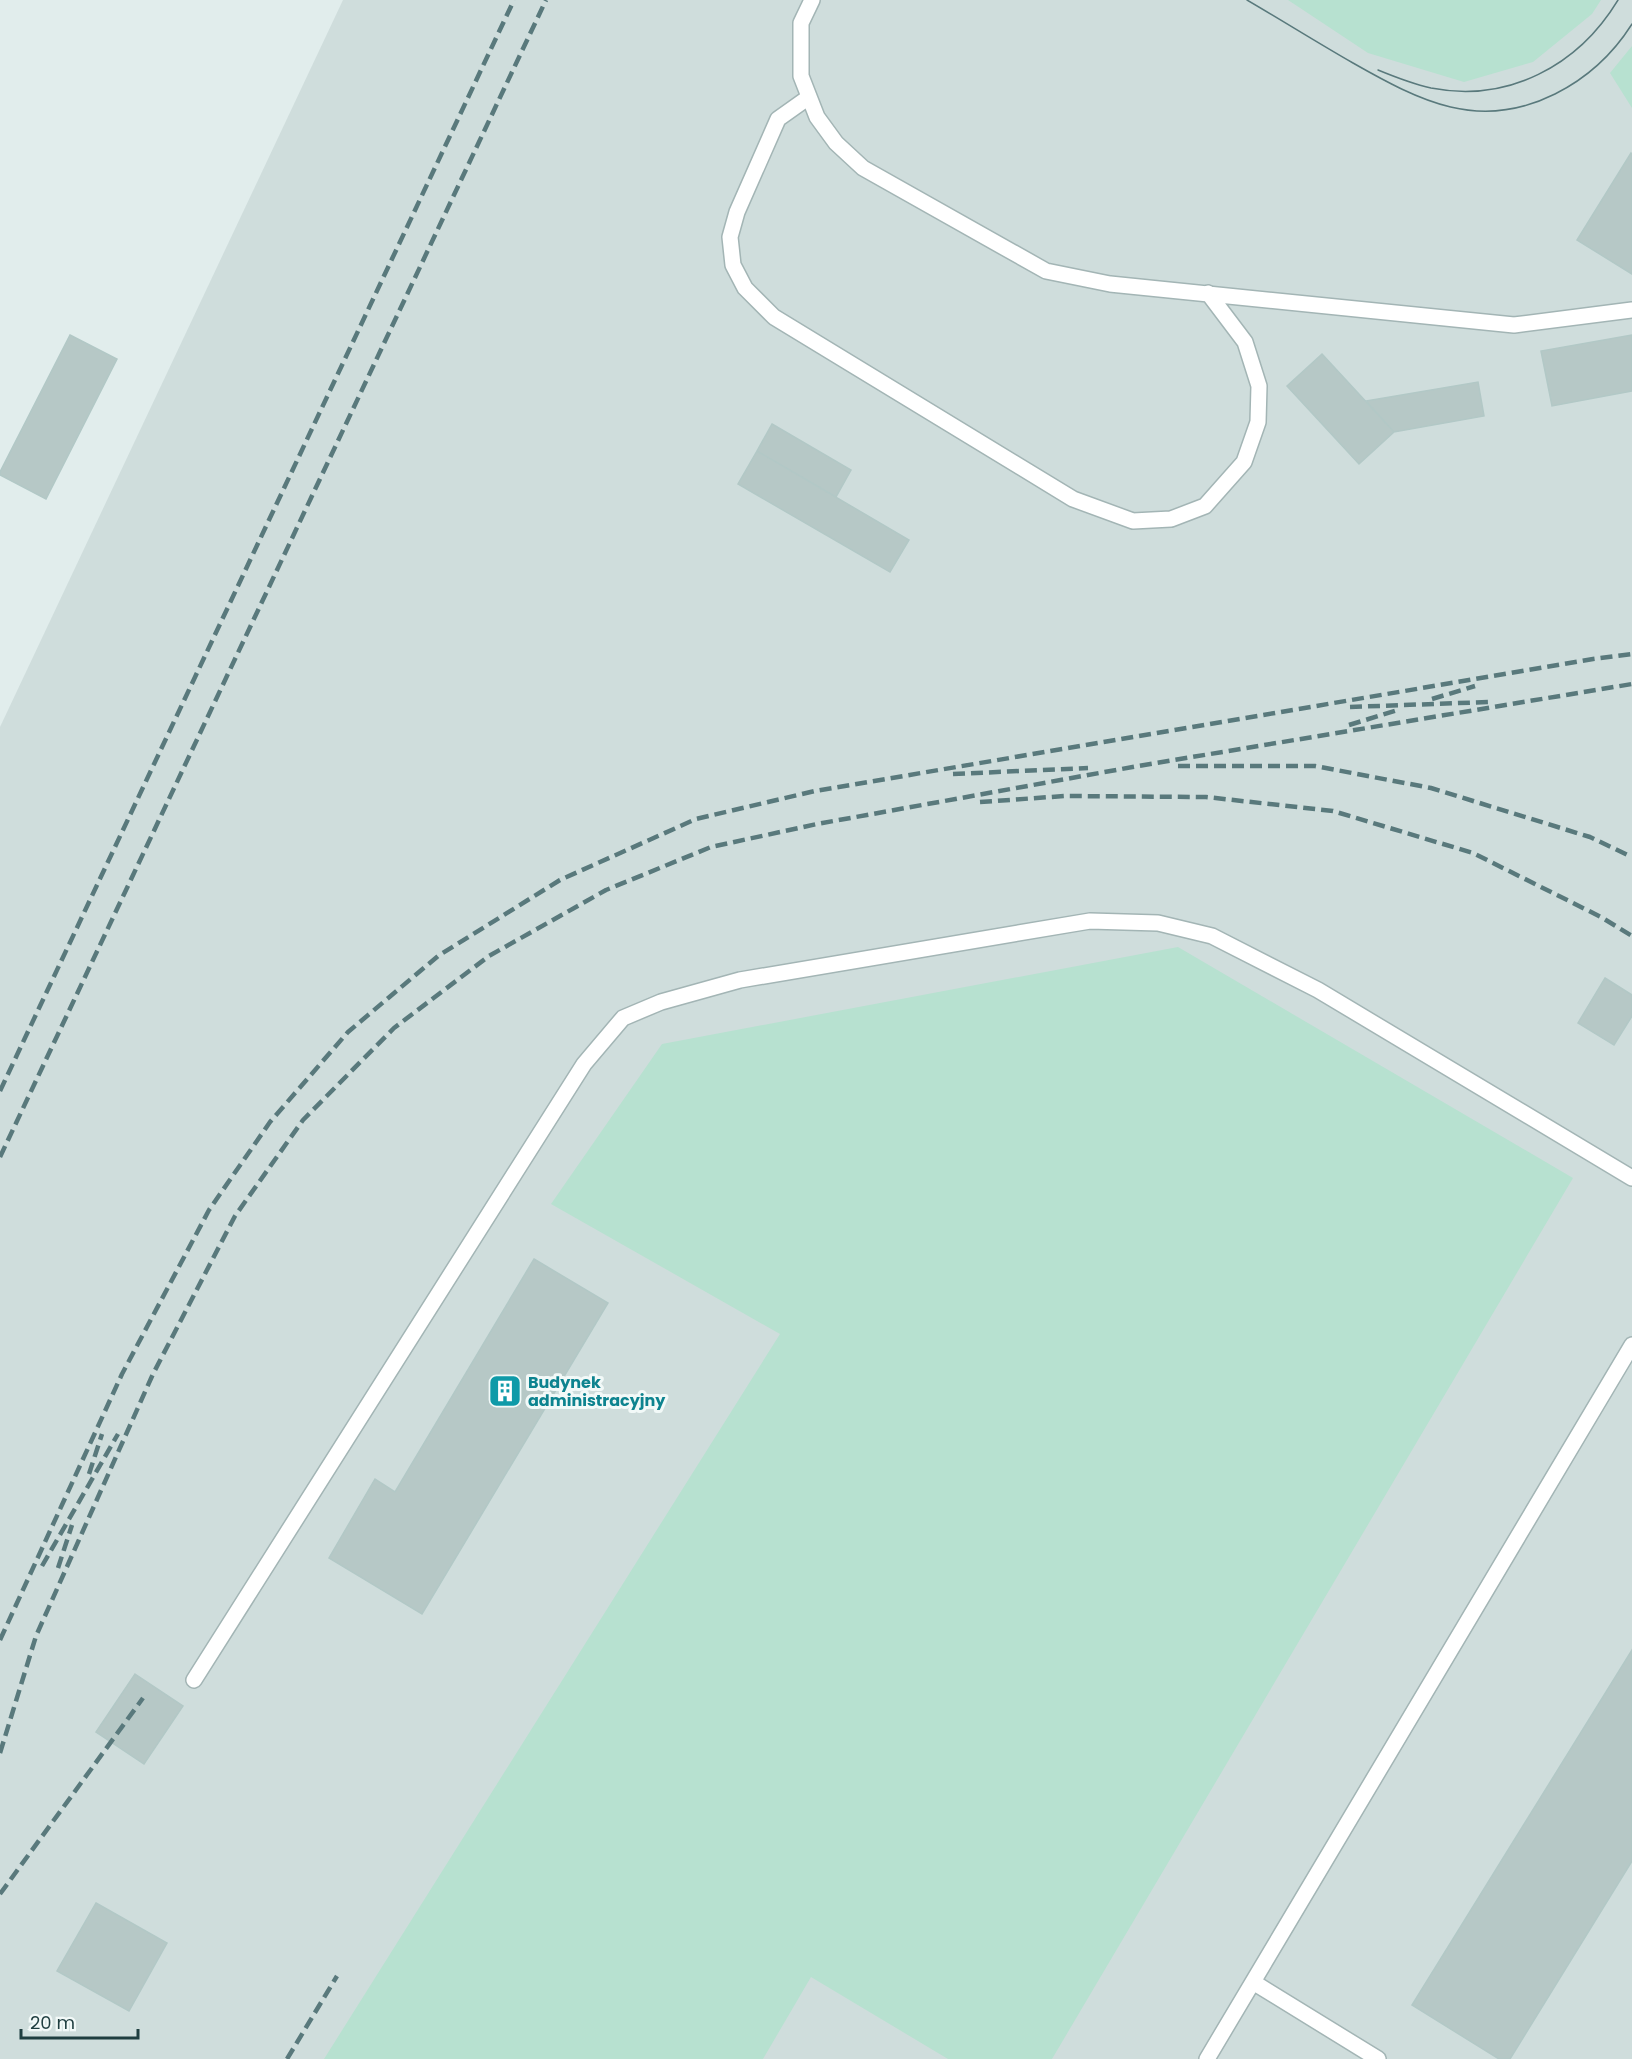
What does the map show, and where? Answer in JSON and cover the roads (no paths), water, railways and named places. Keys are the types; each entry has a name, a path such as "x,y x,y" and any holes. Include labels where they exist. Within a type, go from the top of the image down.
{"lane":[{"path":"812,0 801,23 801,76 817,117 836,143 863,168 1046,271 1110,284 1514,325 1632,310"},
{"path":"809,97 778,119 737,212 730,237 733,265 745,288 774,317 1073,499 1133,521 1171,519 1205,506 1244,462 1258,422 1259,386 1245,342 1208,294"},
{"path":"194,1680 584,1064 623,1018 661,1002 740,980 1090,921 1158,923 1212,936 1318,990 1632,1178"},
{"path":"1207,2059 1632,1345"},
{"path":"1253,1982 1378,2059"}],"tram line":[{"path":"1247,0 1353,63 1402,89 1426,100 1475,111 1501,111 1527,105 1567,88 1598,64 1632,24"},
{"path":"1378,70 1431,88 1460,91 1487,90 1513,84 1562,61 1583,44 1618,0"}],"railway":[{"path":"0,1091 514,0"},
{"path":"0,1157 546,0"},
{"path":"0,1640 122,1374 209,1210 270,1122 348,1032 438,956 560,880 696,819 815,791 1632,654"},
{"path":"0,1753 36,1636 153,1374 235,1216 303,1120 394,1028 489,956 606,890 711,847 817,824 1138,766 1632,684"},
{"path":"1432,699 1475,686"},
{"path":"1350,707 1488,702"},
{"path":"1349,725 1398,710"},
{"path":"1178,766 1315,766 1431,788 1590,837 1632,857"},
{"path":"953,774 1088,768"},
{"path":"980,802 1065,796 1206,797 1333,811 1473,853 1601,917 1632,936"},
{"path":"89,1474 102,1434"},
{"path":"42,1566 118,1434"},
{"path":"58,1568 72,1525"},
{"path":"0,1894 143,1698"},
{"path":"287,2059 337,1976"}],"place":[{"name":"Budynek administracyjny","path":"505,1391"}]}
